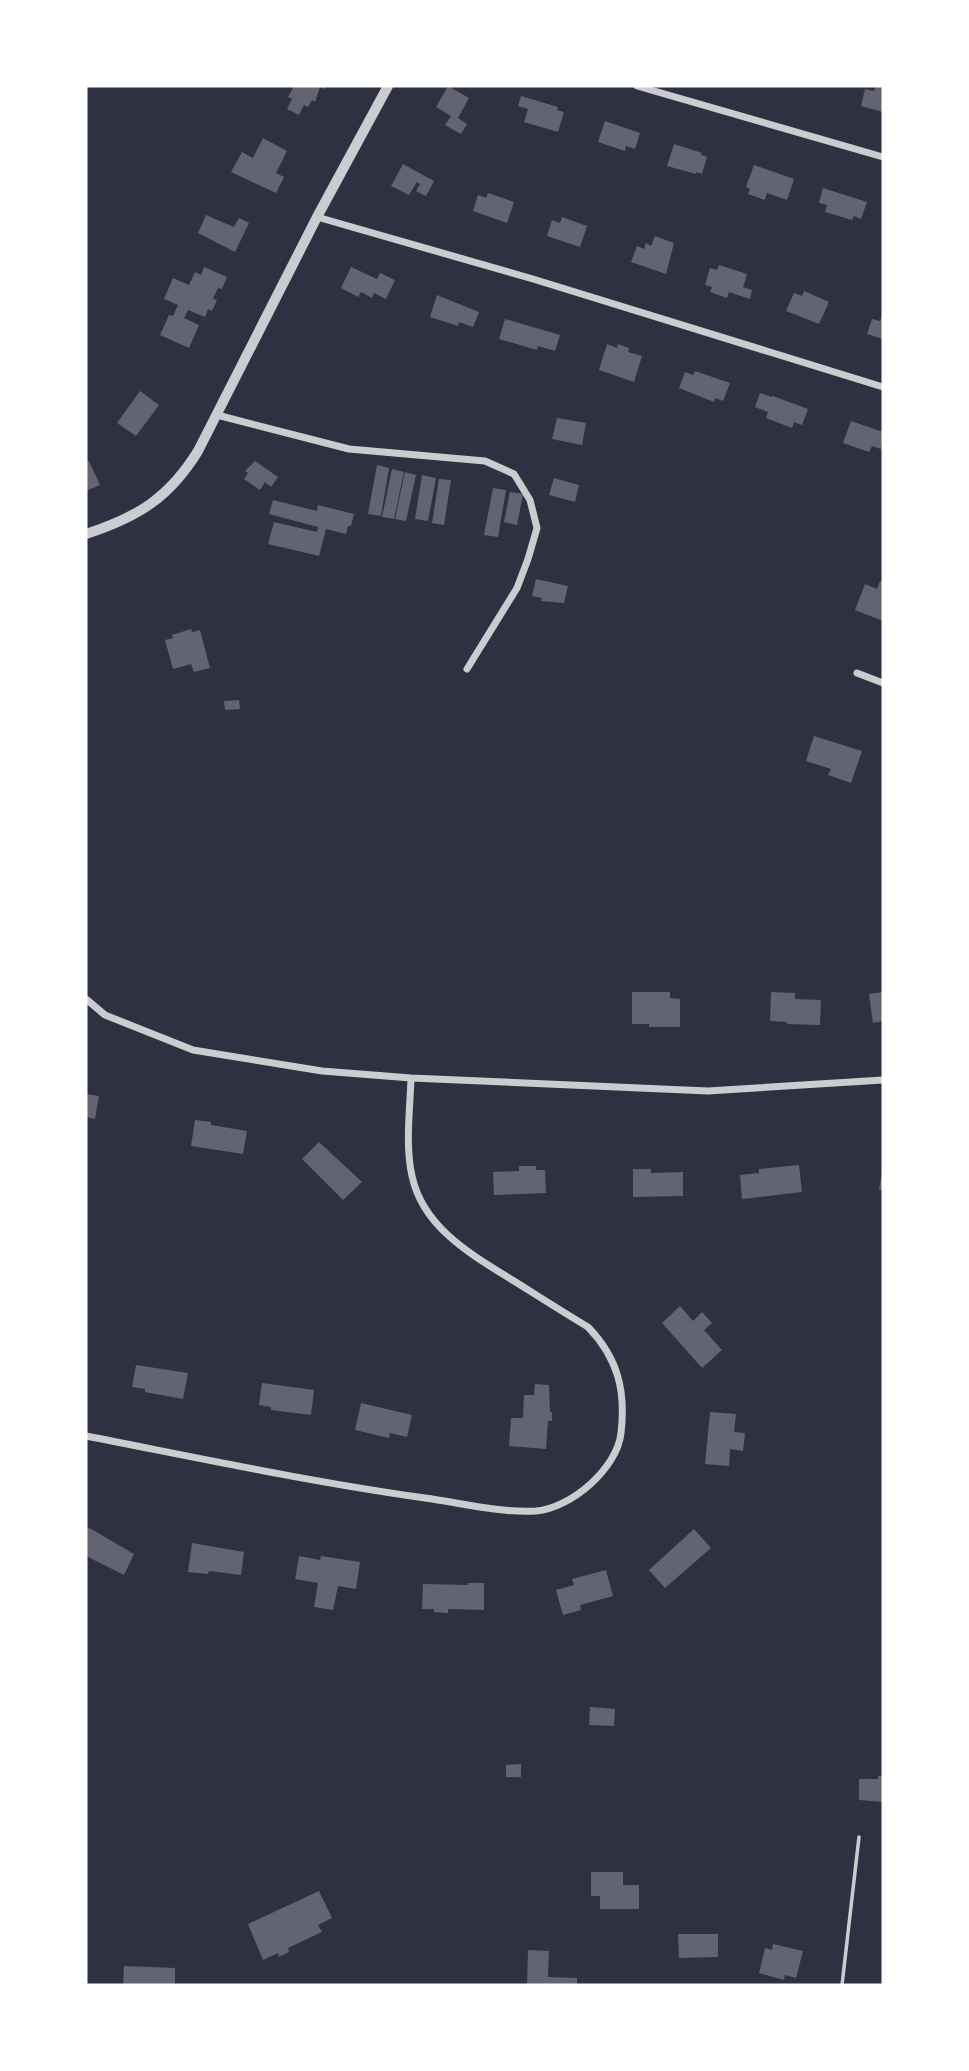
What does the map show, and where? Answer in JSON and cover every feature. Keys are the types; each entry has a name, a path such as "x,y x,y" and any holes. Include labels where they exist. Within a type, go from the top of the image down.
{"street":[{"path":"86,534 153,503 169,491 183,475 388,86"},
{"path":"637,86 883,157"},
{"path":"317,217 533,279 883,387"},
{"path":"216,415 349,449 485,461 514,474 530,500 537,528 517,588 467,668"},
{"path":"857,673 883,683"},
{"path":"86,999 105,1014 193,1050 322,1071 411,1079 708,1091 883,1080"},
{"path":"86,1436 352,1488 507,1509 537,1511 562,1504 590,1485 608,1462 620,1439 623,1415 621,1388 615,1365 604,1343 587,1327 463,1250 435,1222 419,1198 412,1177 408,1149 411,1079"}],"lane":[{"path":"842,1985 859,1837"}],"building":[{"path":"294,86 326,86 324,89 320,87 315,102 312,100 308,107 304,105 299,115 287,109 292,99 288,97"},
{"path":"448,86 469,98 458,118 467,124 461,134 445,125 451,116 436,107"},
{"path":"876,86 883,88 883,112 861,106 865,89 874,91"},
{"path":"521,96 558,107 557,110 564,112 558,132 524,122 528,109 518,106"},
{"path":"605,121 640,133 635,149 626,146 625,151 598,142"},
{"path":"263,138 287,151 276,173 284,177 276,193 231,172 242,152 253,158"},
{"path":"674,144 707,157 702,174 667,166"},
{"path":"403,164 434,181 426,196 416,191 420,184 417,182 409,195 391,186"},
{"path":"754,165 794,179 787,200 767,193 765,200 748,194 750,189 746,187"},
{"path":"823,188 867,202 861,219 854,216 852,220 825,212 827,205 819,203"},
{"path":"488,193 514,202 507,223 473,211 478,195 486,198"},
{"path":"206,215 234,227 239,218 249,223 235,252 198,233"},
{"path":"562,217 587,226 580,247 547,236 552,220 560,223"},
{"path":"655,236 674,243 666,274 631,262 637,246 644,249 646,243 651,246"},
{"path":"719,265 747,274 743,287 752,290 750,299 729,292 727,298 710,292 712,287 705,285 710,268 717,270"},
{"path":"204,267 227,277 222,289 218,288 213,299 217,300 212,311 208,309 205,317 188,310 184,318 199,325 189,348 160,335 169,315 173,316 178,305 164,299 173,278 189,285 195,272 201,275"},
{"path":"351,267 377,279 380,273 395,280 386,299 374,293 372,298 361,292 358,297 341,288"},
{"path":"804,291 829,302 819,324 786,311 794,293 802,296"},
{"path":"437,295 479,312 473,327 459,322 458,326 430,317"},
{"path":"883,313 883,339 867,334 872,319 880,321"},
{"path":"505,319 560,335 555,351 538,346 537,350 499,339"},
{"path":"607,344 617,348 618,344 629,348 628,352 642,356 634,382 599,370"},
{"path":"695,371 730,383 723,401 715,398 714,402 679,388 685,372 693,375"},
{"path":"140,391 159,405 136,436 117,423"},
{"path":"760,393 808,409 802,425 794,422 792,428 766,418 768,412 755,407"},
{"path":"557,418 586,423 582,445 552,439"},
{"path":"851,421 883,432 881,449 872,446 869,452 843,443"},
{"path":"89,461 100,485 86,491 86,462"},
{"path":"255,461 278,477 271,487 265,482 260,490 244,479 248,473 245,471"},
{"path":"377,465 389,468 381,516 368,514"},
{"path":"392,469 404,472 394,519 382,517"},
{"path":"405,472 416,475 406,521 395,519"},
{"path":"422,475 436,478 428,521 415,519"},
{"path":"554,478 579,485 575,502 549,495"},
{"path":"439,479 451,480 444,525 432,523"},
{"path":"493,488 506,490 498,537 484,535"},
{"path":"510,492 523,494 517,525 504,522"},
{"path":"273,500 317,511 318,505 354,514 351,526 348,526 346,534 326,529 319,556 268,544 274,522 317,532 318,527 269,514"},
{"path":"536,579 568,586 564,603 541,601 542,598 532,596"},
{"path":"880,581 883,582 883,621 855,610 865,584 877,589"},
{"path":"191,629 192,632 200,630 210,668 194,672 191,664 173,669 165,640"},
{"path":"239,700 240,709 225,710 224,701"},
{"path":"814,736 862,751 851,783 828,775 831,769 806,761"},
{"path":"632,992 670,992 670,998 680,999 680,1027 632,1024"},
{"path":"771,992 795,993 795,999 821,1000 820,1025 770,1021"},
{"path":"883,992 883,1021 873,1023 869,994"},
{"path":"86,1094 99,1096 95,1119 86,1117"},
{"path":"195,1120 247,1131 243,1154 191,1146"},
{"path":"319,1142 362,1182 343,1200 302,1159"},
{"path":"799,1165 802,1192 742,1199 740,1175 759,1173 759,1169"},
{"path":"519,1166 536,1166 536,1170 545,1170 546,1193 494,1195 493,1172 519,1171"},
{"path":"633,1169 651,1169 651,1173 683,1172 683,1196 633,1197"},
{"path":"882,1172 883,1190 879,1190"},
{"path":"680,1306 693,1321 702,1312 712,1323 704,1330 722,1350 702,1368 662,1323"},
{"path":"136,1365 188,1373 183,1399 132,1387"},
{"path":"262,1383 314,1390 311,1415 271,1410 271,1407 259,1405"},
{"path":"535,1384 549,1385 552,1421 548,1421 546,1449 509,1446 511,1418 523,1418 524,1395 534,1395"},
{"path":"361,1403 412,1415 407,1437 390,1433 389,1438 355,1430"},
{"path":"710,1412 736,1414 734,1432 745,1433 743,1451 730,1449 729,1466 705,1464"},
{"path":"86,1526 134,1554 124,1575 86,1556"},
{"path":"694,1529 711,1548 665,1588 649,1570"},
{"path":"192,1543 244,1552 241,1575 209,1571 208,1574 188,1572"},
{"path":"299,1556 320,1560 321,1556 360,1562 356,1589 338,1586 333,1610 314,1607 318,1583 295,1579"},
{"path":"606,1570 613,1596 580,1605 581,1610 563,1615 556,1590 574,1585 572,1579"},
{"path":"484,1583 484,1610 448,1609 448,1613 422,1609 423,1584"},
{"path":"590,1707 615,1709 614,1726 589,1725"},
{"path":"521,1764 521,1777 506,1777 506,1765"},
{"path":"878,1776 883,1776 883,1802 859,1800 859,1779 878,1779"},
{"path":"591,1872 623,1872 623,1885 639,1885 639,1909 600,1909 600,1896 591,1896"},
{"path":"319,1891 332,1918 318,1925 322,1932 288,1948 289,1952 279,1957 278,1953 263,1960 248,1924"},
{"path":"678,1934 718,1934 718,1957 679,1958"},
{"path":"773,1944 803,1951 796,1978 785,1975 784,1980 759,1973 765,1948 772,1950"},
{"path":"528,1950 549,1951 548,1977 577,1978 577,1985 527,1985"},
{"path":"124,1966 175,1968 175,1985 123,1985"}]}
